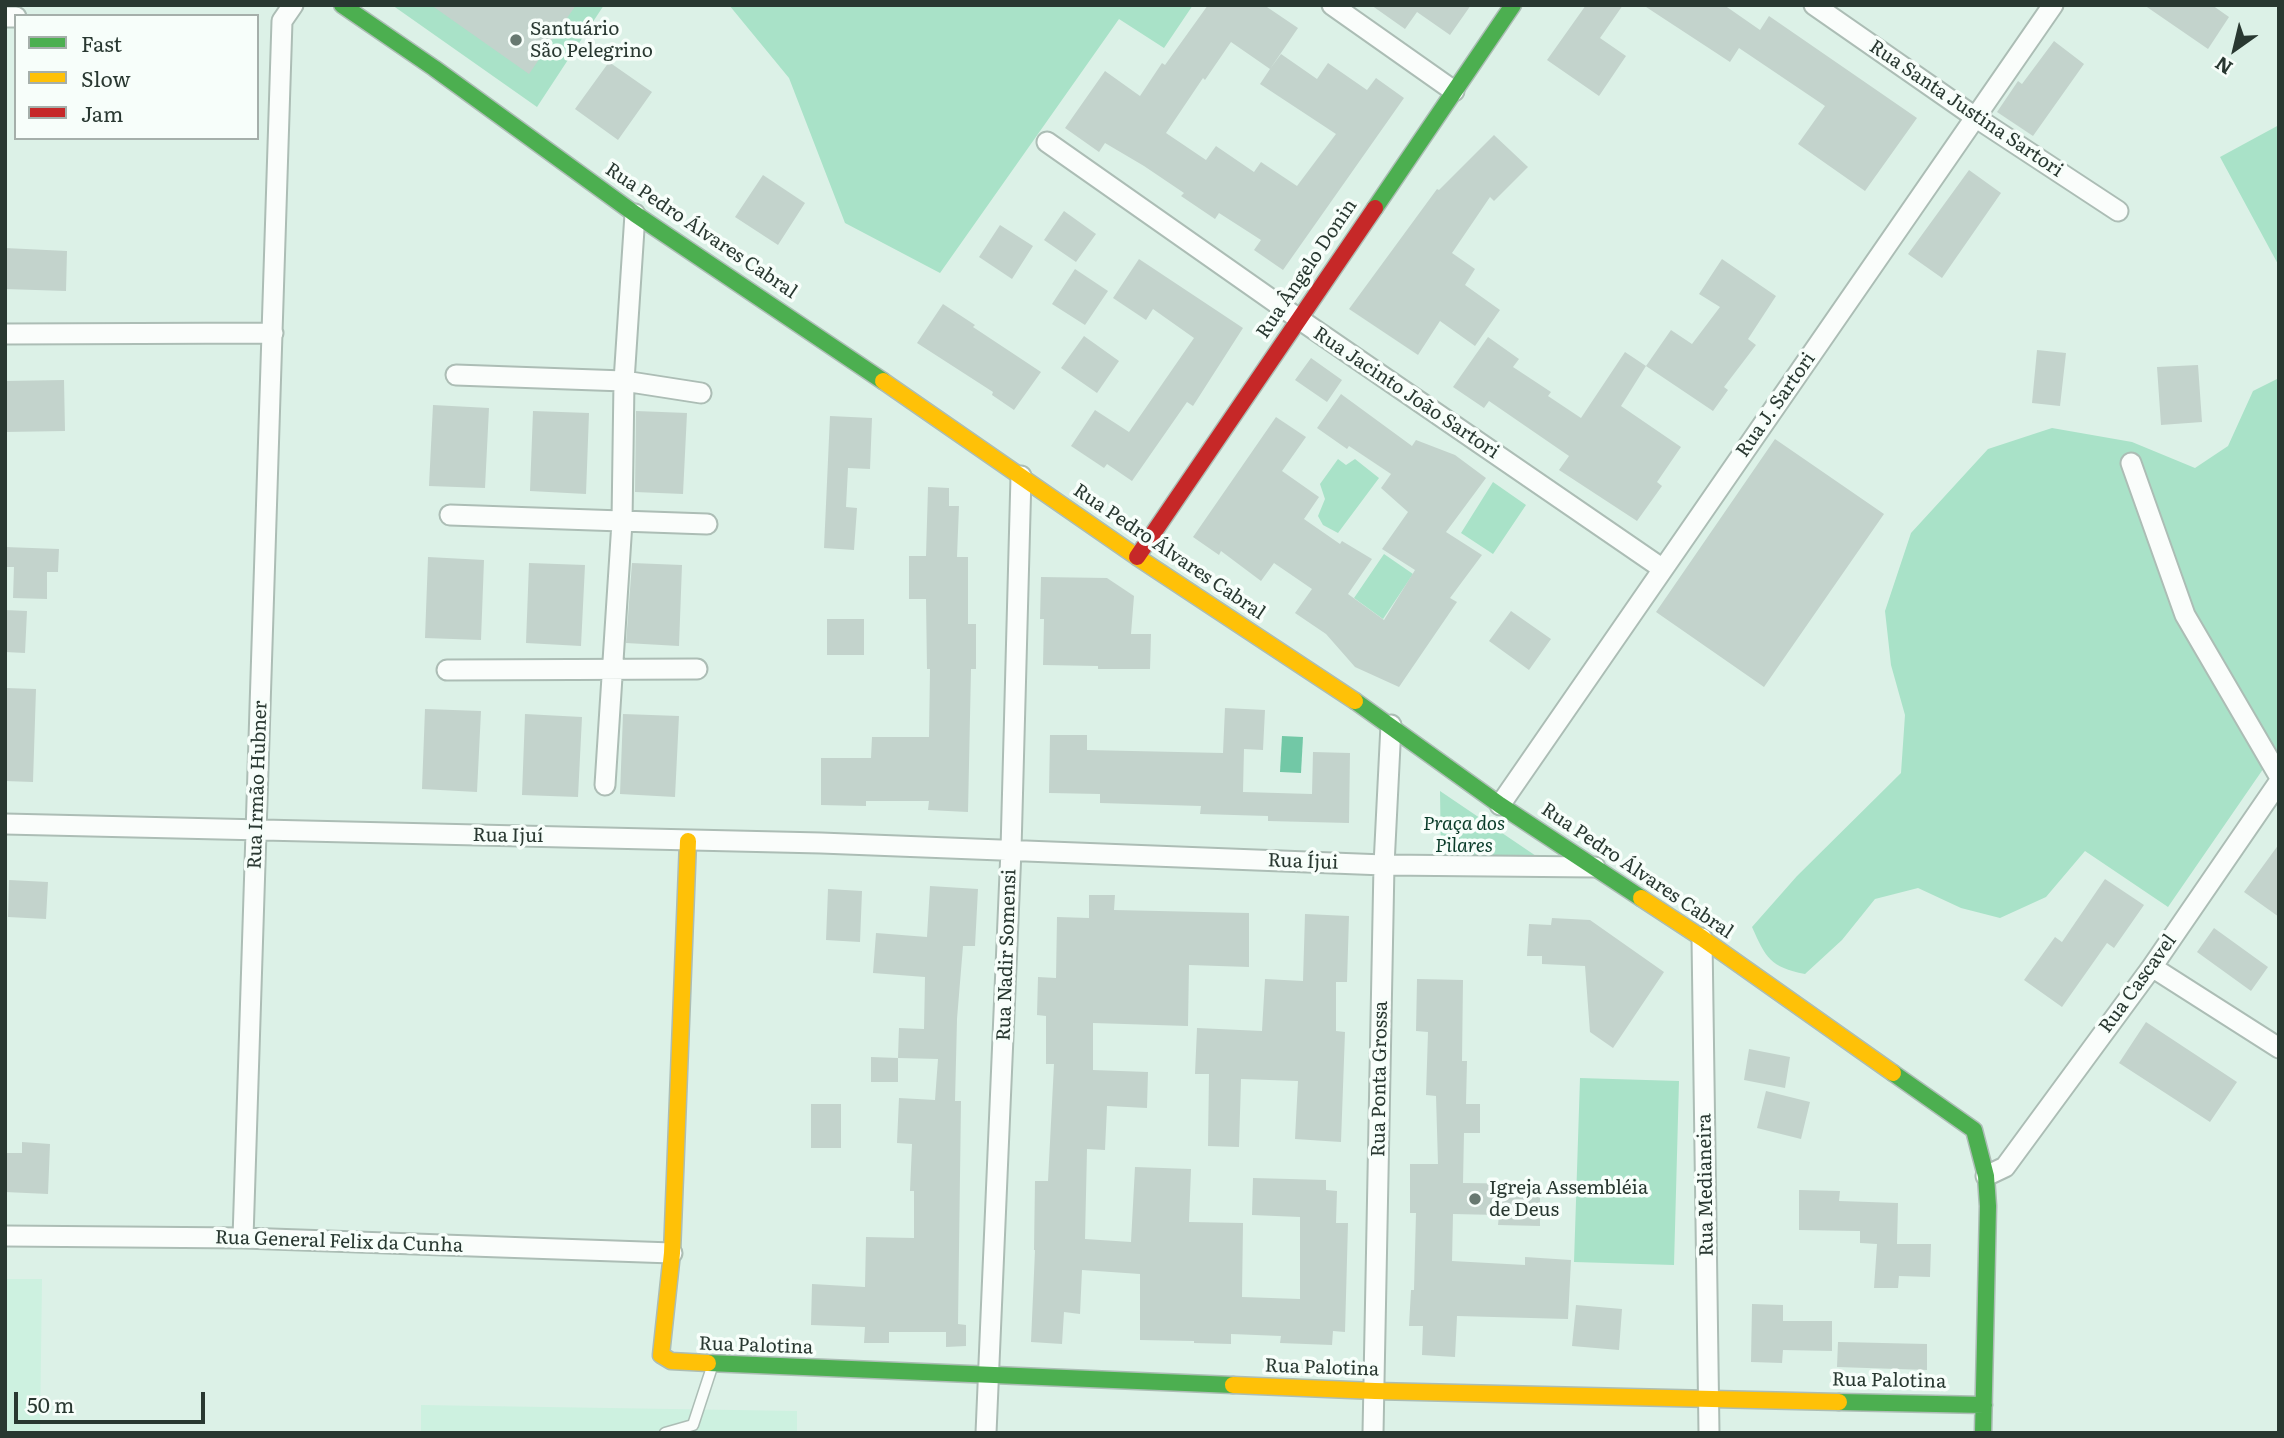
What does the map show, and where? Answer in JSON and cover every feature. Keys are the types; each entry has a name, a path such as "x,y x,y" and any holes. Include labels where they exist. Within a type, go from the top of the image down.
{"street":[{"name":"Rua Pedro Álvares Cabral","path":"342,5 434,68 635,214 843,353 1137,557 1391,725 1500,805 1702,938 1974,1130 1986,1176"},
{"path":"1332,5 1454,91"},
{"name":"Rua Ângelo Donin","path":"1137,557 1513,5"},
{"name":"Rua Santa Justina Sartori","path":"1814,5 1975,117 2118,211"},
{"name":"Rua J. Sartori","path":"1500,805 2053,5"},
{"name":"Rua Irmão Hubner","path":"243,1238 273,333 287,13"},
{"name":"Rua Jacinto João Sartori","path":"1047,142 1298,319 1663,569"},
{"path":"605,785 622,522 624,381 635,214"},
{"path":"5,334 273,333"},
{"path":"456,375 624,381 701,393"},
{"path":"2132,463 2185,615 2279,776"},
{"name":"Rua Nadir Somensi","path":"986,1433 1011,850 1021,476"},
{"path":"450,515 708,524"},
{"path":"447,670 697,669"},
{"name":"Rua Ponta Grossa","path":"1373,1433 1384,865 1391,725"},
{"name":"Rua Cascavel","path":"1986,1176 2005,1167 2152,967 2279,782"},
{"name":"Rua Ijuí","path":"5,824 1011,850"},
{"path":"672,1253 688,841"},
{"name":"Rua Íjui","path":"1011,850 1384,865 1596,867"},
{"name":"Rua Medianeira","path":"1702,938 1709,1433"},
{"path":"2152,967 2279,1048"},
{"path":"1983,1433 1988,1206 1986,1176"},
{"name":"Rua General Felix da Cunha","path":"5,1236 243,1238 672,1253"},
{"name":"Rua Palotina","path":"672,1253 661,1355 681,1363 1375,1391 1984,1405"}],"lane":[{"path":"665,1433 693,1425 713,1365"}],"shaded area":[{"path":"1282,736 1303,737 1301,773 1280,772"},
{"path":"5,1279 42,1279 40,1433 5,1433"},
{"path":"421,1405 797,1411 797,1433 421,1433"}],"green space":[{"path":"392,5 604,5 537,107"},
{"path":"729,5 1193,5 1164,48 1119,19 940,273 845,223 789,78"},
{"path":"2279,125 2279,266 2220,157"},
{"path":"2279,378 2279,746 2168,907 2085,851 2046,897 2000,918 1961,908 1918,888 1875,899 1842,940 1805,974 1784,968 1771,959 1752,927 1797,876 1901,773 1905,715 1891,665 1885,611 1911,533 1988,449 2052,428 2132,442 2195,468 2228,446 2253,391"},
{"path":"1338,459 1346,465 1355,459 1379,478 1338,533 1323,525 1318,516 1325,499 1320,484"},
{"path":"1493,482 1526,505 1493,554 1461,533"},
{"path":"1384,554 1413,574 1383,619 1354,598"},
{"name":"Praça dos Pilares","path":"1440,791 1539,858 1441,858"},
{"path":"1580,1078 1679,1081 1674,1265 1574,1262"}],"building":[{"name":"Santuário São Pelegrino","path":"431,5 576,5 529,74"},
{"path":"1208,5 1264,5 1298,28 1270,69 1281,54 1317,79 1328,63 1367,90 1376,78 1404,98 1283,270 1254,250 1261,240 1219,213 1215,219 1181,196 1184,193 1105,143 1099,152 1065,128 1105,71 1140,96 1162,63 1165,65","holes":["1231,42 1270,69 1260,84 1336,134 1297,186 1261,162 1254,172 1216,146 1206,160 1166,133"]},
{"path":"1371,5 1471,5 1450,35 1417,12 1405,29"},
{"path":"1586,5 1623,5 1600,38 1626,56 1599,96 1547,60"},
{"path":"1643,5 1724,5 1760,30 1769,16 1917,118 1865,191 1798,144 1825,106 1739,48 1730,62"},
{"path":"2144,5 2212,5 2229,17 2208,49"},
{"path":"2054,41 2084,64 2033,136 1997,112 2018,81 2022,84"},
{"path":"609,62 652,92 618,140 575,109"},
{"path":"1494,135 1528,167 1494,201 1490,197 1452,253 1475,269 1465,285 1500,310 1475,346 1440,321 1418,355 1349,309 1437,189 1439,190"},
{"path":"1969,170 2001,193 1942,278 1908,254"},
{"path":"763,175 805,203 778,245 735,217"},
{"path":"1064,211 1096,234 1076,262 1044,240"},
{"path":"1000,225 1033,246 1012,279 979,257"},
{"path":"5,248 67,251 66,291 5,289"},
{"path":"1139,259 1243,328 1193,406 1187,402 1132,481 1107,464 1104,468 1071,446 1095,410 1129,432 1194,338 1153,309 1146,320 1113,298"},
{"path":"1722,259 1776,296 1748,339 1756,345 1724,387 1728,390 1713,411 1646,366 1671,330 1692,344 1720,307 1699,294"},
{"path":"1075,269 1108,291 1085,325 1052,304"},
{"path":"943,304 1041,372 1014,410 992,395 993,392 917,343"},
{"path":"1084,336 1119,361 1097,393 1061,368"},
{"path":"1488,337 1519,359 1513,367 1551,392 1548,396 1581,418 1625,352 1646,366 1621,406 1681,447 1657,482 1662,486 1637,521 1559,470 1569,456 1489,401 1484,408 1453,387"},
{"path":"2037,350 2066,353 2060,406 2032,403"},
{"path":"1311,358 1342,380 1327,402 1295,380"},
{"path":"2198,365 2202,422 2161,425 2157,367"},
{"path":"64,380 65,431 5,432 5,381"},
{"path":"1341,394 1412,446 1416,440 1455,455 1486,478 1446,532 1482,555 1450,598 1457,602 1399,687 1355,667 1326,634 1295,613 1312,589 1274,563 1261,581 1221,551 1219,555 1193,537 1276,417 1306,437 1282,471 1319,497 1304,519 1340,544 1342,541 1372,559 1348,594 1384,620 1415,570 1382,549 1408,512 1381,488 1391,474 1317,428"},
{"path":"433,405 489,408 485,488 429,486"},
{"path":"533,411 589,413 586,494 530,491"},
{"path":"636,411 687,413 683,494 635,492"},
{"path":"830,416 872,418 870,469 848,468 846,507 857,508 854,550 824,548"},
{"path":"1775,439 1884,514 1764,687 1656,612"},
{"path":"928,487 949,488 949,506 959,506 957,557 968,557 968,624 976,624 976,669 971,669 968,812 928,810 929,801 866,801 866,806 821,805 821,758 871,758 872,737 929,737 930,669 927,669 926,599 909,599 909,556 926,556"},
{"path":"5,547 59,549 58,572 47,572 47,599 13,598 14,567 5,567"},
{"path":"428,557 484,560 481,640 425,638"},
{"path":"529,563 585,565 581,646 526,643"},
{"path":"632,563 682,565 679,646 626,643"},
{"path":"1041,577 1107,578 1134,596 1131,634 1151,634 1150,669 1043,665"},
{"path":"5,610 27,611 25,653 5,652"},
{"path":"1511,611 1551,639 1529,670 1489,641"},
{"path":"827,619 864,619 864,655 827,655"},
{"path":"6,688 36,689 33,782 5,781"},
{"path":"1225,708 1265,710 1263,750 1244,749 1243,792 1312,794 1313,752 1350,753 1349,823 1268,821 1268,816 1200,814 1201,806 1100,803 1100,794 1049,793 1050,735 1087,735 1087,750 1223,753"},
{"path":"425,709 481,711 477,792 422,789"},
{"path":"525,714 582,717 578,797 522,795"},
{"path":"623,714 679,716 675,797 620,794"},
{"path":"2279,844 2279,917 2244,892"},
{"path":"2105,879 2144,905 2114,948 2107,943 2062,1007 2024,980 2055,937 2062,942"},
{"path":"9,880 48,882 46,919 8,917"},
{"path":"930,886 978,889 975,946 963,946 957,1019 955,1101 961,1101 958,1324 966,1325 966,1346 946,1347 946,1332 889,1332 889,1343 864,1343 865,1327 811,1325 812,1284 865,1287 866,1237 914,1238 914,1191 910,1191 912,1144 897,1143 899,1098 935,1100 938,1059 898,1058 899,1028 924,1029 925,977 873,973 876,933 927,937"},
{"path":"828,889 862,891 860,942 826,940"},
{"path":"1089,895 1115,895 1114,910 1249,913 1249,967 1189,965 1188,1026 1093,1023 1093,1070 1148,1072 1147,1108 1107,1106 1105,1150 1087,1149 1085,1239 1131,1242 1135,1167 1191,1169 1189,1222 1243,1223 1242,1297 1300,1299 1300,1217 1252,1215 1253,1178 1326,1180 1326,1190 1337,1191 1336,1223 1348,1223 1345,1332 1333,1331 1332,1345 1280,1343 1281,1336 1231,1334 1231,1344 1140,1340 1140,1274 1082,1270 1080,1314 1064,1312 1062,1344 1031,1342 1035,1181 1048,1181 1054,1064 1046,1064 1046,1016 1037,1015 1038,977 1056,978 1057,917 1089,918"},
{"path":"1305,914 1349,916 1347,982 1336,982 1336,1031 1345,1032 1341,1142 1295,1139 1298,1081 1241,1079 1239,1147 1208,1146 1209,1074 1195,1074 1197,1028 1262,1031 1265,979 1303,981"},
{"path":"1552,918 1590,920 1664,972 1613,1048 1590,1032 1585,966 1542,964 1542,956 1527,956 1529,924 1551,925"},
{"path":"2214,928 2268,967 2251,991 2197,952"},
{"path":"1417,979 1463,980 1462,1061 1467,1061 1466,1104 1480,1104 1480,1133 1464,1133 1463,1183 1540,1184 1540,1226 1498,1225 1499,1215 1453,1214 1452,1261 1525,1265 1525,1257 1571,1260 1568,1319 1457,1316 1455,1357 1422,1355 1423,1326 1409,1326 1411,1290 1414,1290 1416,1213 1410,1213 1410,1164 1438,1164 1436,1096 1426,1095 1428,1032 1416,1031"},
{"path":"2146,1022 2237,1082 2210,1122 2119,1063"},
{"path":"1749,1049 1790,1057 1785,1088 1744,1080"},
{"path":"871,1057 898,1058 898,1082 871,1082"},
{"path":"1766,1091 1810,1102 1801,1139 1757,1128"},
{"path":"811,1104 841,1104 841,1148 811,1148"},
{"path":"22,1142 50,1144 48,1194 5,1192 5,1153 22,1153"},
{"path":"1799,1190 1840,1191 1839,1201 1898,1203 1897,1244 1931,1244 1930,1277 1899,1276 1898,1288 1874,1288 1877,1244 1860,1243 1860,1231 1799,1230"},
{"path":"1752,1304 1783,1305 1783,1321 1832,1321 1832,1351 1783,1350 1782,1363 1751,1362"},
{"path":"1576,1305 1622,1309 1619,1350 1572,1346"},
{"path":"1838,1342 1927,1344 1927,1370 1837,1367"}],"traffic: fast":[{"path":"342,5 434,68 635,214 883,381"},
{"path":"1375,208 1513,5"},
{"path":"1355,701 1500,805 1641,898"},
{"path":"1893,1073 1974,1130 1986,1176 1988,1206 1983,1433"},
{"path":"708,1363 1233,1385"},
{"path":"1839,1402 1984,1405"}],"traffic: slow":[{"path":"883,381 1137,557 1355,701"},
{"path":"688,841 672,1253 661,1355 671,1361 708,1363"},
{"path":"1641,898 1893,1073"},
{"path":"1233,1385 1839,1402"}],"traffic: jam":[{"path":"1137,557 1375,208"}],"place":[{"name":"Santuário São Pelegrino","path":"516,40"},
{"name":"Igreja Assembléia de Deus","path":"1475,1199"}]}
